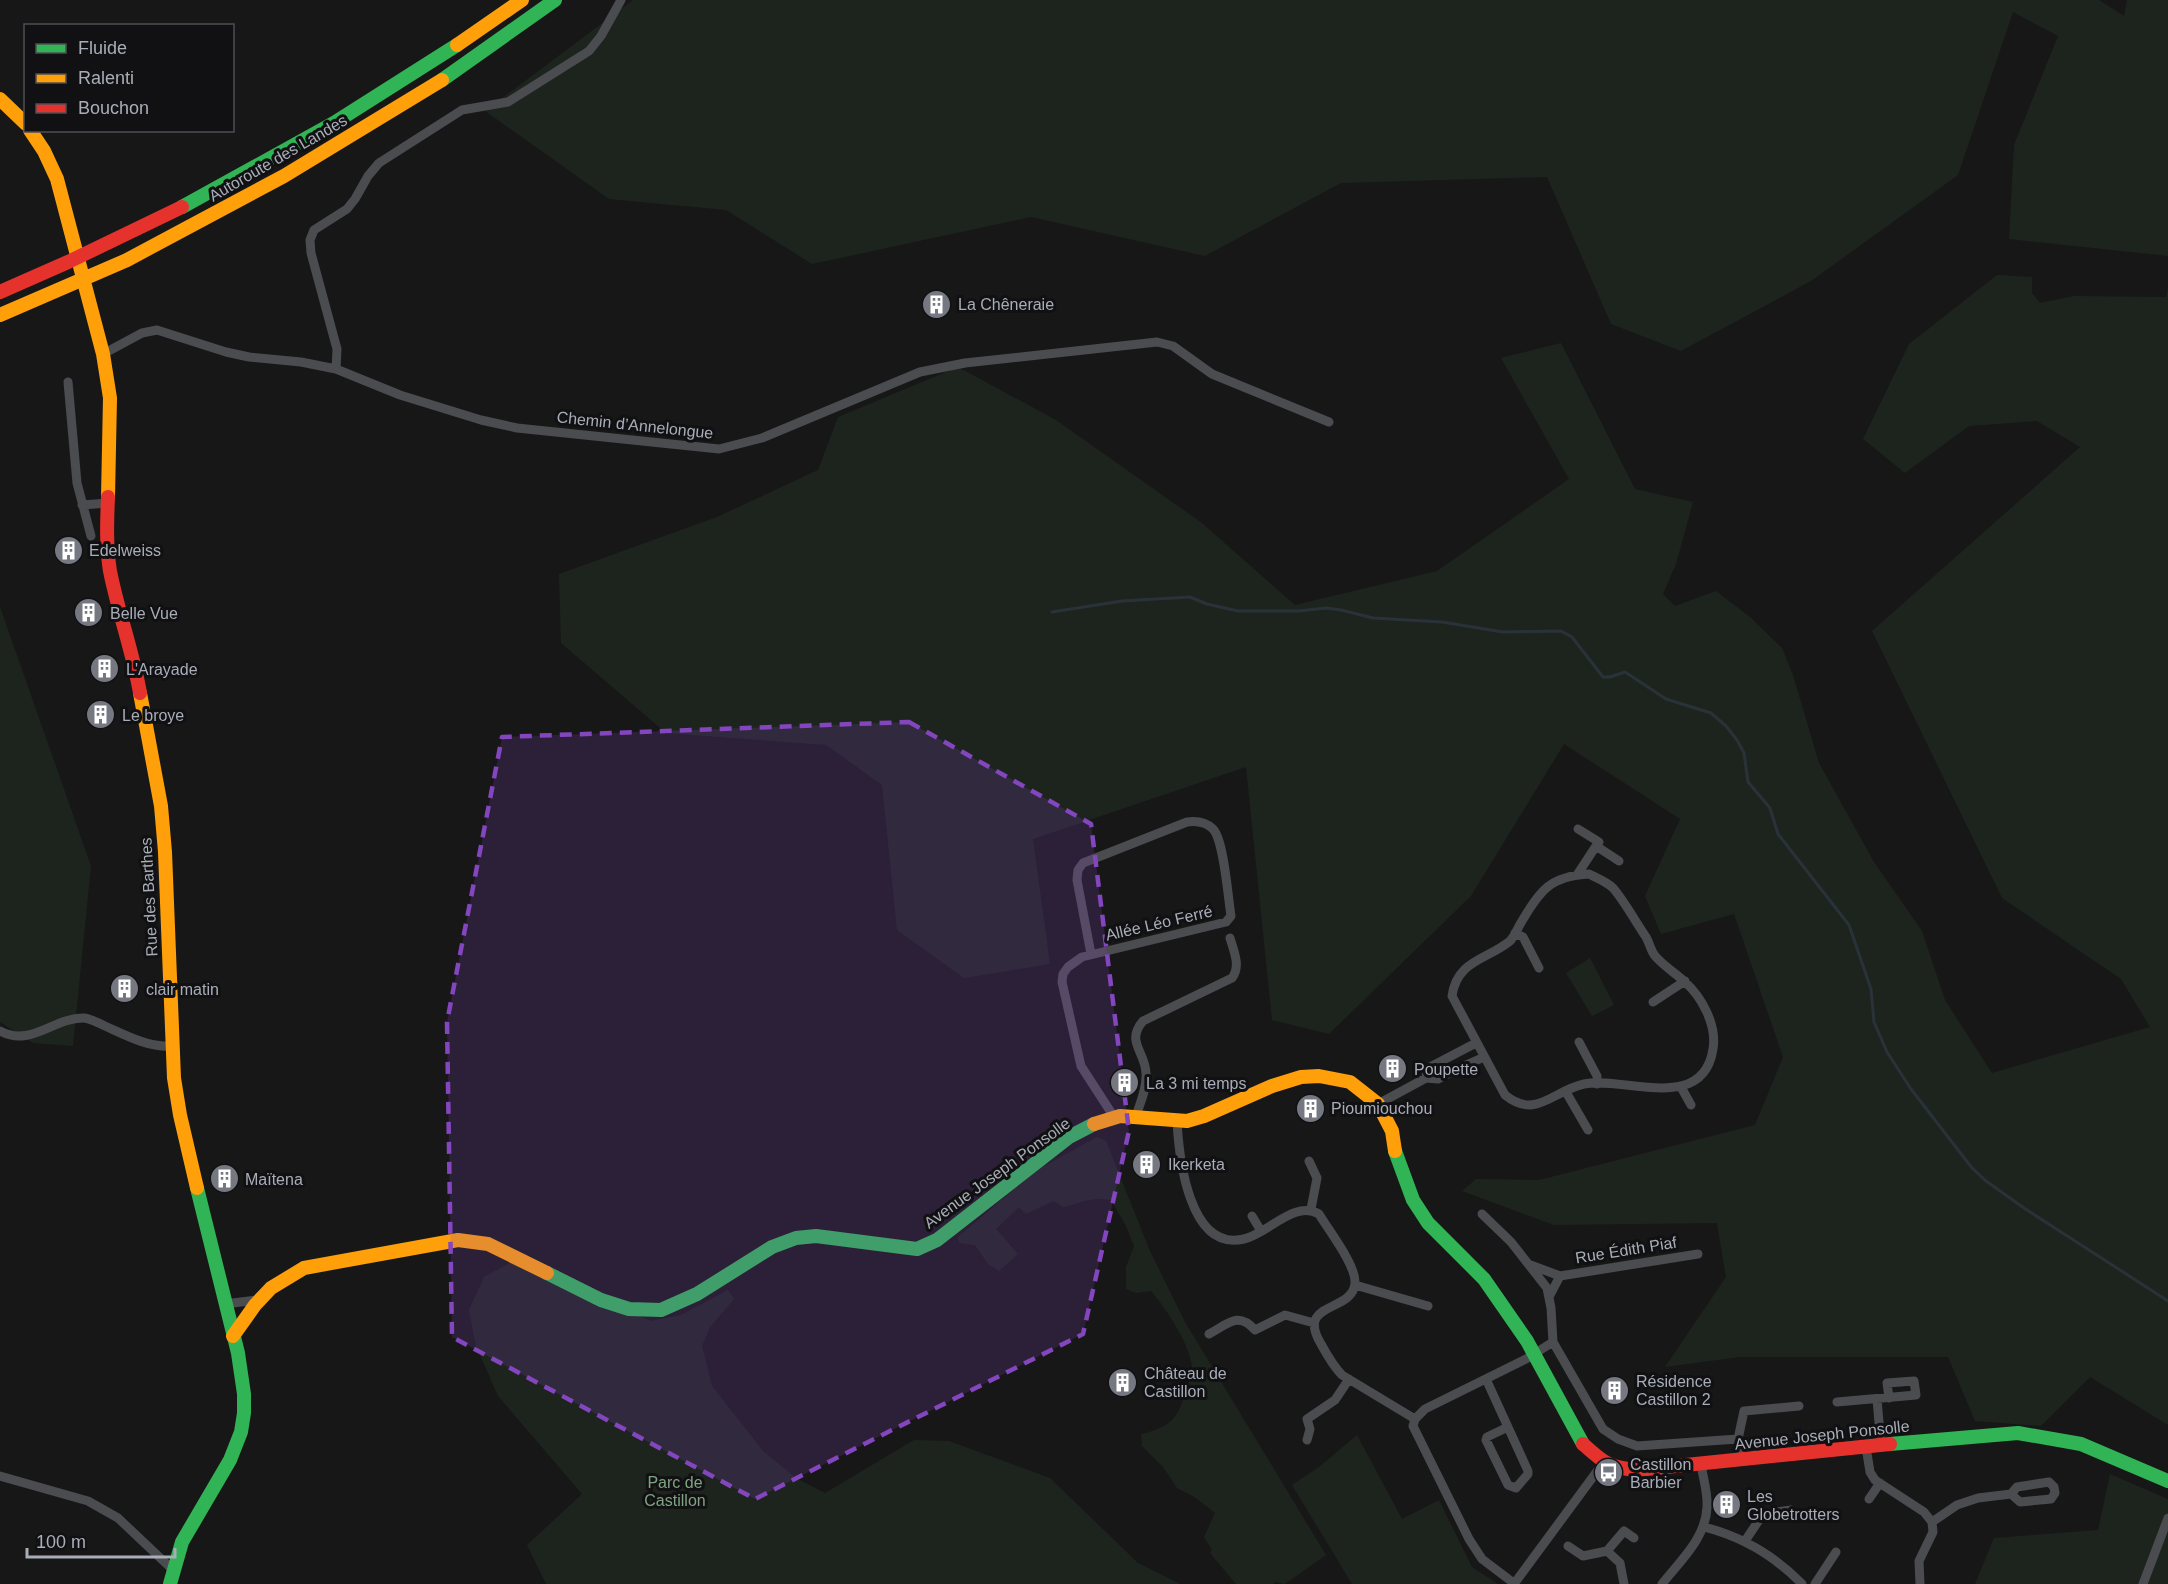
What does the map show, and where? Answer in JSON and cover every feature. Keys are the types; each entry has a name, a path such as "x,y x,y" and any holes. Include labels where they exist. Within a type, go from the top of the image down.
{"main road":[{"name":"Autoroute des Landes","path":"0,292 118,239 277,156 421,69 522,0"},
{"name":"Autoroute des Landes","path":"0,315 127,260 284,176 441,80 555,0"},
{"path":"0,99 24,122"},
{"name":"Rue des Barthes","path":"31,132 44,151 57,179 103,354 110,398 108,503 110,570 138,677 161,806 165,852 172,1046 180,1115 233,1336 244,1392 242,1428 230,1464 185,1537 171,1577"},
{"name":"Avenue Joseph Ponsolle","path":"233,1336 257,1300 289,1274 304,1268 458,1240 488,1244 601,1300 629,1309 661,1310 697,1294 772,1247 796,1238 816,1236 917,1249 937,1240 1069,1137 1101,1121 1120,1116 1177,1121 1204,1116 1272,1086 1301,1077 1319,1076 1350,1082 1378,1104 1392,1131 1395,1152 1413,1200 1428,1223 1484,1279 1534,1353 1582,1443 1598,1458 1614,1468 1637,1470 2018,1433 2081,1444 2168,1481"}],"street":[{"path":"336,369 337,349 311,253 310,240 314,230 347,209 379,163 462,110 508,102 589,51 601,36 621,0"},
{"name":"Chemin d’Annelongue","path":"103,354 142,333 157,330 226,352 336,369 400,395 481,420 517,428 719,449 762,438 920,372 965,363 1157,342 1173,346 1212,374 1329,422"},
{"path":"68,382 76,483 91,536"},
{"path":"82,505 108,503"},
{"name":"Allée Léo Ferré","path":"1091,954 1077,880 1078,870 1083,863 1187,822 1196,820 1213,829 1220,843 1231,916 1226,922 1091,954 1082,957 1068,967 1063,974 1062,982 1081,1066 1114,1117"},
{"path":"1577,875 1599,842 1578,829"},
{"path":"1596,846 1619,861"},
{"path":"1589,874 1612,887 1647,940 1654,956 1685,981 1703,1005 1714,1029 1714,1048 1710,1064 1701,1076 1681,1087 1584,1084 1525,1107 1515,1104 1505,1095 1452,996 1454,987 1459,975 1472,963 1511,940 1537,895 1549,884 1568,876 1577,875 1589,874"},
{"path":"1515,933 1523,937 1539,968"},
{"path":"1136,1116 1145,1086 1146,1071 1135,1042 1136,1030 1143,1021 1232,978 1237,972 1237,964 1230,938"},
{"path":"1653,1002 1685,981"},
{"path":"0,1031 25,1036 40,1033 74,1018 87,1018 147,1043 172,1046"},
{"path":"1579,1042 1597,1076 1597,1084"},
{"path":"1426,1078 1427,1070 1432,1066 1476,1043"},
{"path":"1378,1104 1426,1078 1438,1079 1484,1057"},
{"path":"1448,1058 1455,1070"},
{"path":"1681,1087 1691,1105"},
{"path":"1566,1092 1588,1130"},
{"path":"1177,1121 1187,1190 1204,1226 1216,1236 1230,1241 1245,1239 1300,1210 1311,1209 1319,1214 1354,1272 1355,1285 1352,1293 1320,1313 1314,1323 1314,1333 1334,1368 1415,1419"},
{"path":"1309,1161 1317,1178 1311,1209"},
{"path":"1482,1214 1511,1242 1547,1288 1551,1308 1552,1342 1486,1379 1425,1409 1415,1419 1413,1426 1416,1433 1469,1539 1482,1559 1514,1584 1598,1470"},
{"path":"1252,1216 1261,1232"},
{"name":"Rue Édith Piaf","path":"1527,1263 1560,1276 1698,1254"},
{"name":"Rue Édith Piaf","path":"1549,1298 1560,1276"},
{"path":"1355,1285 1428,1306"},
{"path":"225,1304 257,1300"},
{"path":"1209,1335 1238,1319 1247,1321 1255,1330 1285,1315 1314,1323"},
{"name":"Avenue Joseph Ponsolle","path":"1552,1342 1604,1429 1618,1439 1637,1446 1738,1439"},
{"path":"1307,1440 1310,1429 1307,1419 1335,1400 1349,1379"},
{"path":"1486,1379 1508,1427 1528,1471 1516,1488 1508,1485 1486,1440 1487,1437 1508,1427"},
{"path":"1837,1402 1889,1398"},
{"path":"1877,1399 1881,1446"},
{"path":"1740,1460 1738,1439 1744,1411 1799,1406"},
{"path":"1866,1447 1870,1472 1875,1480 1924,1512 1932,1522 1933,1532 1919,1561 1920,1584"},
{"path":"1666,1583 1704,1527 1707,1505 1701,1464"},
{"path":"0,1476 88,1501 118,1518 171,1577"},
{"path":"1869,1499 1880,1483"},
{"path":"1932,1522 1957,1505 1978,1498 2011,1494"},
{"path":"1745,1541 1763,1514 1791,1510"},
{"path":"2143,1584 2168,1518"},
{"path":"1704,1527 1732,1534 1745,1541 1784,1565 1802,1584"},
{"path":"1568,1546 1583,1556 1607,1551 1624,1531 1634,1538"},
{"path":"1607,1551 1620,1563 1623,1584"},
{"path":"1815,1584 1836,1552"}],"highlighted area":[{"path":"909,722 1091,824 1129,1131 1083,1334 755,1499 452,1337 447,1022 502,737"}],"green space":[{"path":"633,0 2099,0 2124,16 2127,0 2168,0 2168,256 2009,239 2014,145 2058,36 2013,12 1958,175 1811,281 1681,351 1611,324 1547,177 1341,183 1205,256 1031,217 812,264 726,210 609,199 485,111"},
{"path":"1997,275 2032,277 2032,293 2040,303 2074,296 2166,297 2168,288 2168,1425 2090,1377 2041,1426 1975,1421 1948,1357 1740,1357 1665,1367 1726,1277 1717,1223 1554,1225 1462,1191 1476,1179 1539,1180 1755,1125 1783,1057 1734,914 1661,934 1645,896 1680,819 1564,744 1471,896 1329,1034 1272,1020 1246,767 1033,839 1050,964 964,978 897,930 882,785 826,745 666,733 561,643 559,574 717,517 818,470 838,417 958,367 1056,420 1202,523 1295,605 1437,571 1569,479 1501,358 1561,343 1635,489 1693,502 1676,564 1663,594 1675,606 1716,591 1750,617 1782,648 1793,675 1819,763 1874,862 1922,931 1945,1000 1992,1073 2150,1027 2121,979 2002,898 1872,631 2080,447 2037,421 1969,426 1905,473 1863,439 1909,344"},
{"path":"0,607 91,866 73,1046 33,1043 0,1022"},
{"path":"1590,958 1614,1005 1592,1016 1566,973"},
{"path":"1097,1137 1106,1141 1150,1251 1185,1322 1326,1555 1285,1584 1275,1582 1273,1584 1236,1584 1210,1553 1212,1550 1204,1537 1215,1513 1196,1498 1177,1488 1163,1467 1142,1446 1141,1434 1160,1428 1177,1414 1192,1369 1191,1360 1183,1339 1151,1291 1136,1293 1126,1289 1126,1267 1134,1246 1111,1200 1092,1200 1064,1207 1053,1201 1026,1214 1019,1207 996,1229 1018,1254 999,1271 988,1264 975,1245 959,1243 958,1237 1037,1170"},
{"name":"Parc de Castillon","path":"510,1263 651,1321 681,1315 728,1290 734,1299 710,1327 702,1346 712,1386 763,1451 796,1478 825,1493 914,1440 949,1441 1050,1478 1138,1563 1180,1584 546,1584 527,1545 582,1494 498,1396 476,1346 469,1310 484,1277"},
{"path":"1357,1435 1402,1519 1439,1500 1472,1567 1498,1584 1352,1584 1292,1485 1319,1467"},
{"path":"2110,1474 2168,1499 2168,1584 1975,1584 1994,1538 2098,1530"}],"waterway":[{"path":"1052,612 1122,601 1190,597 1207,604 1238,611 1299,611 1326,608 1373,618 1442,622 1503,632 1561,631 1572,637 1603,677 1625,672 1666,699 1711,713 1737,740 1744,753 1748,782 1770,808 1778,834 1849,925 1871,989 1874,1022 1887,1052 1911,1089 1972,1168 2024,1208 2168,1301"}],"traffic: fast":[{"path":"442,80 555,0"},
{"path":"182,207 334,123 457,45"},
{"path":"547,1273 601,1300 629,1309 661,1310 697,1294 772,1247 796,1238 816,1236 917,1249 937,1240 1069,1137 1094,1124"},
{"path":"1395,1151 1413,1200 1428,1223 1484,1279 1527,1341 1583,1444"},
{"path":"170,1584 182,1542 230,1460 241,1432 244,1413 244,1394 238,1353 197,1188"},
{"path":"1890,1444 2018,1433 2081,1444 2168,1481"}],"traffic: slow":[{"path":"457,45 522,0"},
{"path":"0,315 127,260 284,176 442,80"},
{"path":"0,99 24,122"},
{"path":"31,132 44,151 57,179 103,354 110,398 108,497"},
{"path":"140,693 161,806 174,1078 197,1188"},
{"path":"1094,1124 1120,1116 1187,1121 1204,1116 1272,1086 1301,1077 1319,1076 1350,1082 1378,1104 1392,1131 1395,1151"},
{"path":"233,1336 255,1305 271,1288 304,1268 458,1240 488,1244 547,1273"}],"traffic: jam":[{"path":"0,292 182,207"},
{"path":"108,497 107,543 110,571 140,693"},
{"path":"1583,1444 1607,1463 1620,1468 1637,1470 1890,1444"}],"place":[{"name":"La Chêneraie","path":"937,304"},
{"name":"Edelweiss","path":"68,550"},
{"name":"Belle Vue","path":"89,613"},
{"name":"L'Arayade","path":"105,669"},
{"name":"Le broye","path":"101,715"},
{"name":"clair matin","path":"125,989"},
{"name":"Poupette","path":"1393,1069"},
{"name":"La 3 mi temps","path":"1125,1083"},
{"name":"Pioumiouchou","path":"1310,1108"},
{"name":"Ikerketa","path":"1147,1164"},
{"name":"Maïtena","path":"224,1179"},
{"name":"Château de Castillon","path":"1123,1382"},
{"name":"Résidence Castillon 2","path":"1615,1390"},
{"name":"Castillon Barbier","path":"1609,1473"},
{"name":"Les Globetrotters","path":"1726,1505"}]}
